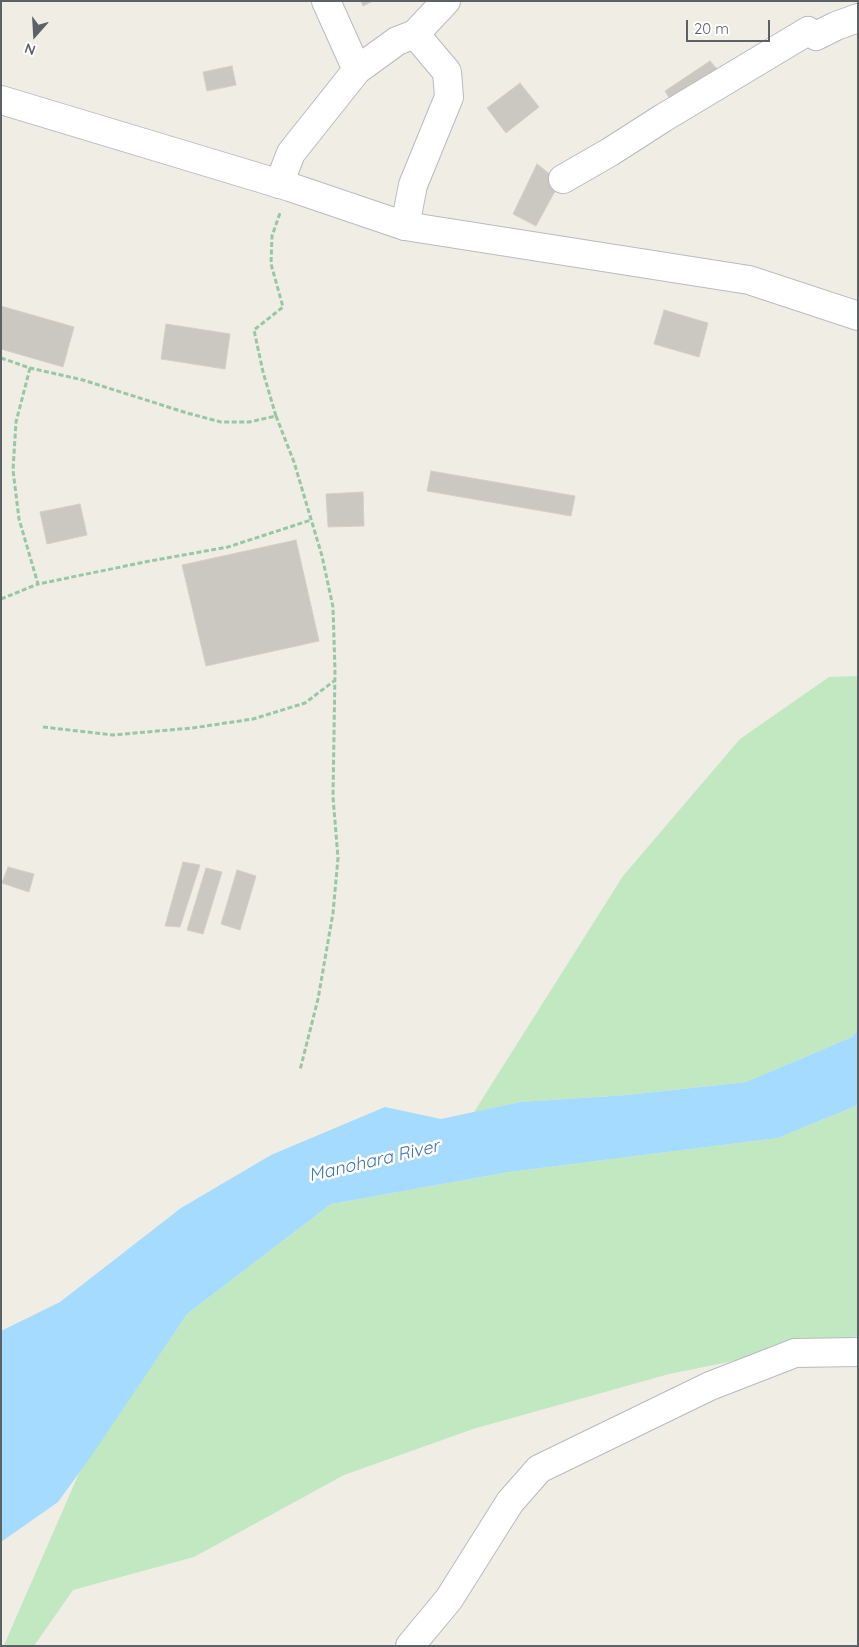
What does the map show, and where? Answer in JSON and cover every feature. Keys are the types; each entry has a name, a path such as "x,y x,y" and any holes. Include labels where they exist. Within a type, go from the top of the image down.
{"street":[{"path":"326,1 357,70"},
{"path":"284,185 291,153 357,70 397,41 415,34 446,1"},
{"path":"563,178 610,152 663,118 808,32 816,36 858,18"},
{"path":"405,226 413,185 449,97 447,72 415,34"},
{"path":"1,100 284,185 405,226 749,280 858,316"},
{"path":"410,1646 449,1599 510,1502 539,1469 710,1386 795,1353 858,1352"}],"path":[{"path":"284,185 272,236 271,264 283,306 254,330 263,372 276,416 294,462 322,556 333,607 335,680 333,796 338,858 333,913 318,999 300,1070"},
{"path":"1,358 30,368 83,380 187,413 222,422 249,422 276,416"},
{"path":"30,368 16,422 13,470 20,519 38,584"},
{"path":"1,599 38,584 228,547 311,520"},
{"path":"43,727 113,735 192,728 253,719 305,703 335,680"}],"green space":[{"path":"858,676 858,1030 852,1037 746,1082 627,1095 520,1102 474,1112 623,876 740,739 829,677"},
{"path":"858,1105 858,1336 669,1374 473,1429 344,1475 194,1557 73,1590 34,1646 4,1645 80,1471 187,1314 331,1204 509,1172 778,1138"}],"water":[{"name":"Manohara River","path":"858,1030 858,1105 778,1138 509,1172 331,1204 187,1314 58,1502 1,1542 1,1331 60,1302 181,1208 271,1155 385,1107 441,1119 520,1102 627,1095 746,1082 852,1037"}],"building":[{"path":"361,1 373,1 363,6"},
{"path":"710,61 725,78 675,108 665,91"},
{"path":"232,66 236,85 207,91 203,72"},
{"path":"520,83 539,107 506,133 487,108"},
{"path":"537,164 560,182 536,226 513,214"},
{"path":"1,306 74,327 63,367 1,349"},
{"path":"664,310 708,323 699,357 654,344"},
{"path":"166,324 230,334 225,369 161,359"},
{"path":"431,471 575,496 571,516 427,491"},
{"path":"363,492 364,526 328,527 326,494"},
{"path":"80,504 87,535 47,544 40,512"},
{"path":"296,540 319,641 206,666 182,565"},
{"path":"183,862 200,865 180,927 165,926"},
{"path":"8,867 34,874 29,892 2,883"},
{"path":"206,868 222,872 203,934 187,930"},
{"path":"237,870 256,876 240,930 221,924"}]}
